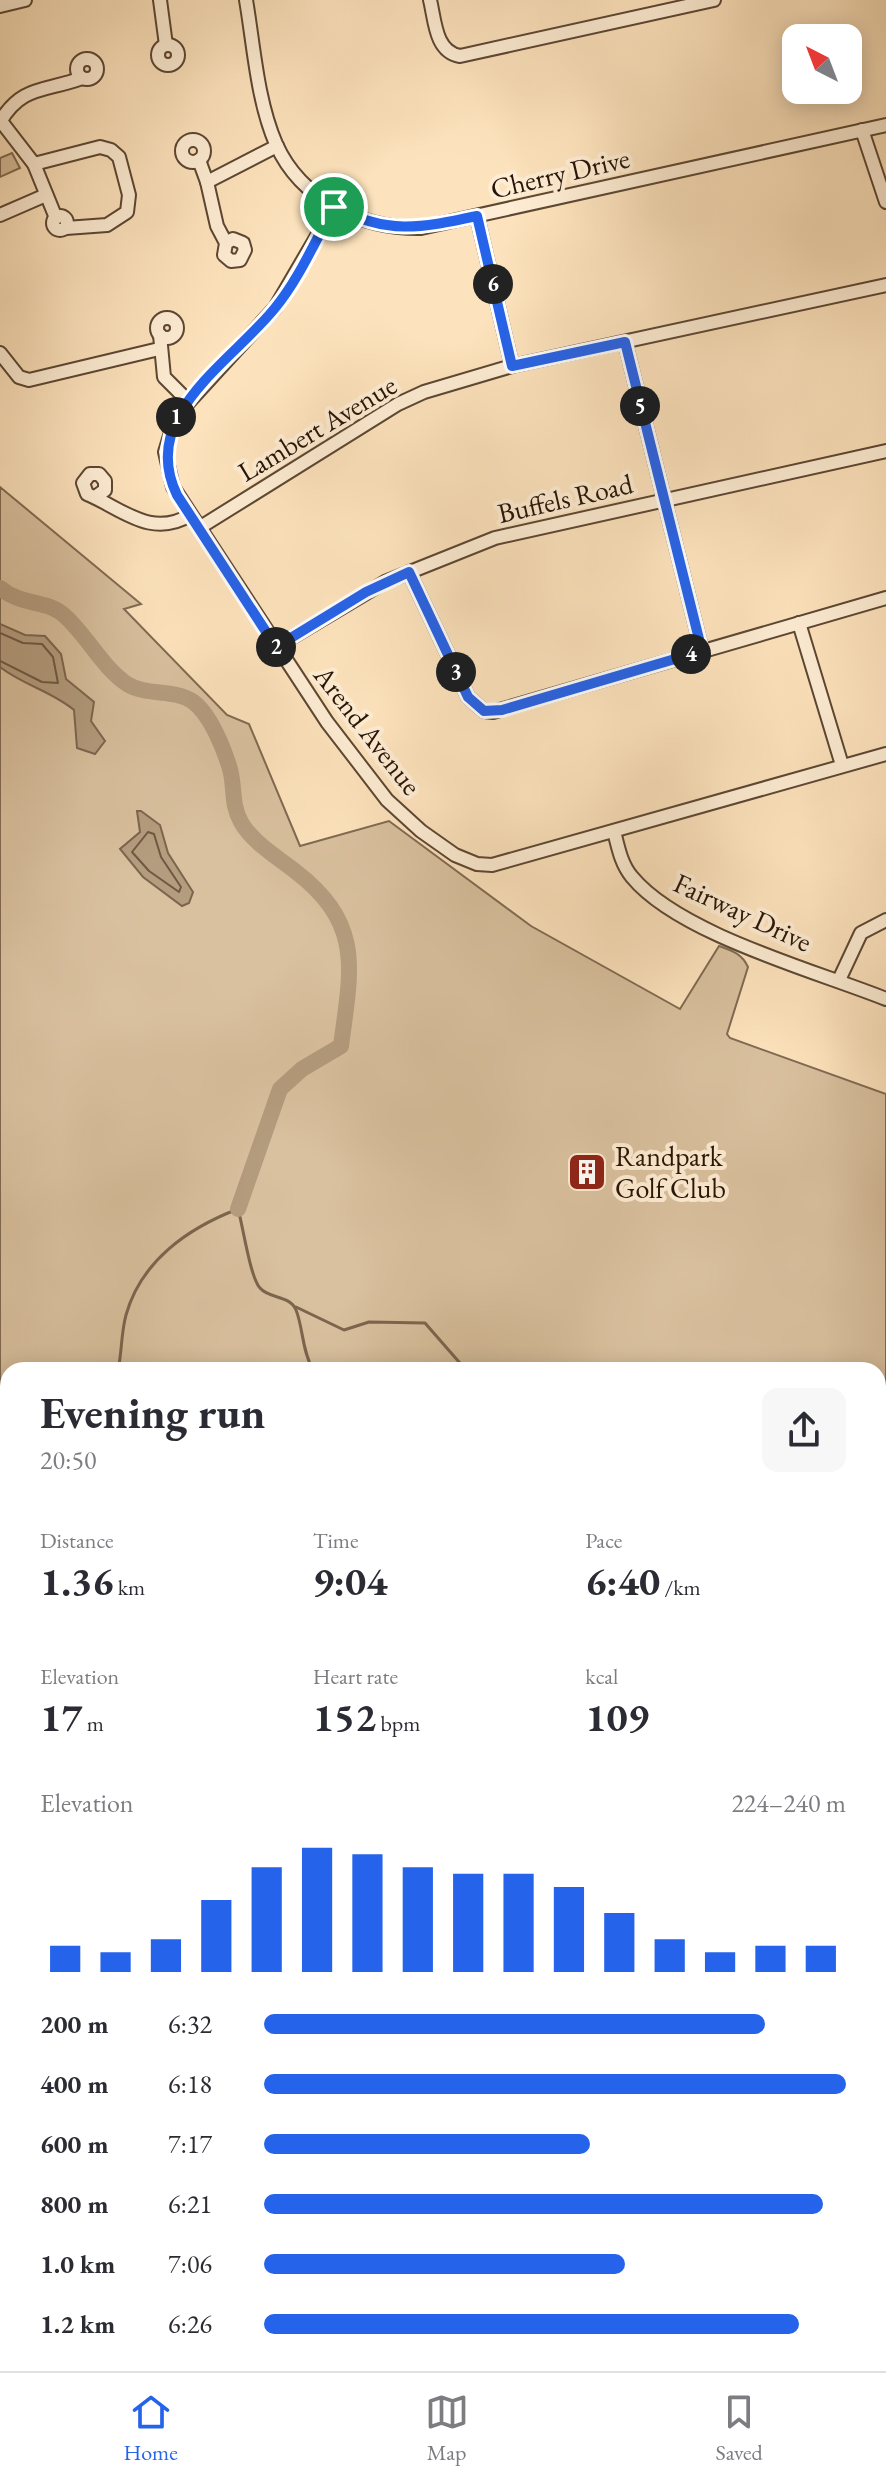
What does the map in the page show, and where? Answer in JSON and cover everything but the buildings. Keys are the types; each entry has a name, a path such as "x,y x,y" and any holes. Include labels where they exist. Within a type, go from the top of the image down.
{"street":[{"path":"0,6 25,0"},
{"path":"160,0 166,45"},
{"name":"Cherry Drive","path":"246,0 266,111 277,146 308,187 334,207 378,226 421,228 886,125"},
{"path":"430,0 440,41 448,52 460,56 714,0"},
{"path":"34,164 100,147 119,157 129,195 127,212 107,225 55,228 56,218 34,164 0,121 10,105 26,93 82,78"},
{"path":"862,130 886,202"},
{"path":"207,182 277,146"},
{"path":"199,160 217,226 226,243"},
{"path":"0,215 46,195"},
{"name":"Arend Avenue","path":"334,207 280,301 176,416 165,452 170,481 190,515 276,647 387,800 455,855 477,864 492,865 886,754"},
{"path":"477,216 512,366"},
{"name":"Lambert Avenue","path":"199,528 410,397 512,366 886,285"},
{"path":"160,335 164,377 188,401"},
{"path":"625,342 702,651"},
{"path":"0,353 19,377 29,380 159,349"},
{"name":"Buffels Road","path":"276,647 366,592 495,538 886,451"},
{"path":"98,495 142,522 168,524 190,515"},
{"path":"409,572 468,697 484,711 502,710 886,598"},
{"path":"799,623 842,765"},
{"name":"Fairway Drive","path":"614,831 625,868 670,908 768,956 886,999"},
{"path":"839,980 861,933 886,920"}],"shaded area":[{"path":"12,153 20,168 0,177 0,158"},
{"path":"0,487 141,604 124,609 227,715 249,724 300,846 389,821 531,926 680,1009 719,946 729,950 740,956 748,967 727,1034 730,1038 886,1094 886,1362 0,1362"}],"water":[{"path":"0,624 25,635 45,636 61,654 66,679 94,702 91,721 105,741 95,754 77,748 74,710 0,667"},
{"path":"137,811 160,825 168,853 193,892 189,903 182,906 143,877 120,849 140,832"}],"waterway":[{"path":"0,588 17,598 50,607 65,616 110,669 127,684 185,697 199,707 216,732 224,752 241,822 258,843 317,891 333,910 343,929 349,971 341,1046 302,1069 280,1089 238,1209"},
{"path":"119,1362 126,1315 143,1278 169,1249 185,1237 238,1209 256,1282 264,1291 293,1305 310,1362"},
{"path":"296,1307 344,1330 369,1322 425,1323 459,1362"}],"place":[{"name":"Randpark Golf Club","path":"587,1172"}],"route":[{"path":"334,207 378,226 400,228 421,228 477,216 512,366 625,342 702,651 502,710 484,711 468,697 409,572 366,592 276,647 177,495 167,473 165,452 176,416 271,313 334,207"}]}
